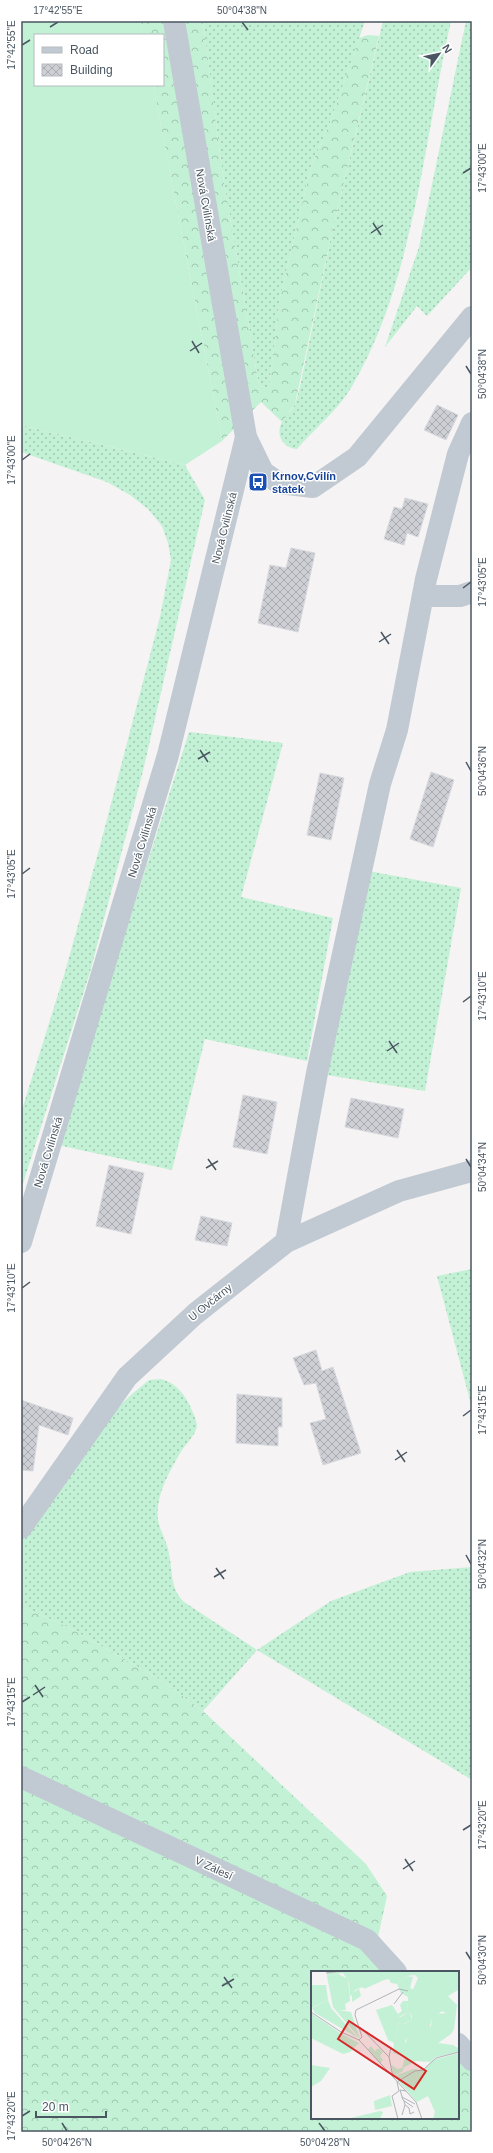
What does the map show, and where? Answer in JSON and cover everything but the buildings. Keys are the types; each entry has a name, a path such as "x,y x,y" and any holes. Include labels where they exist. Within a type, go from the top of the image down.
{"street":[{"name":"Nová Cvilínská","path":"174,21 246,437 263,472 279,483 313,487 357,457 472,317"},
{"path":"286,1242 317,1073 380,784 397,730 424,596 426,579 458,454 472,423"},
{"name":"Nová Cvilínská","path":"21,1242 168,755 246,437"},
{"path":"424,596 460,596 472,592"},
{"name":"U Ovčárny","path":"21,1528 127,1377 195,1314 286,1242 399,1191 472,1171"},
{"name":"V Zálesí","path":"21,1777 367,1940 395,1971"},
{"path":"459,2045 472,2060"}],"green space":[{"path":"21,21 140,21 143,34 34,34 34,86 153,86 222,441 185,465 21,425"},
{"path":"140,21 203,21 222,170 259,386 269,388 280,298 311,166 330,123 359,38 368,35 379,36 332,232 295,404 282,422 261,402 222,441 153,86 164,86 164,34 143,34"},
{"path":"203,21 365,21 330,123 311,166 280,298 269,388 259,386 222,170"},
{"path":"383,21 451,21 414,209 403,257 389,303 372,347 346,396 333,412 297,449 292,448 282,440 279,432 280,427 283,420 294,406 298,396 332,232"},
{"path":"466,21 472,21 472,267 427,316 417,306 385,347 419,247"},
{"path":"21,425 185,465 205,500 143,771 90,972 21,1190 21,1113 65,972 100,846 160,617 171,560 168,543 162,526 148,509 130,495 107,482 21,452"},
{"path":"189,732 283,743 241,897 333,918 307,1061 205,1039 172,1170 58,1145"},
{"path":"368,871 461,888 425,1091 327,1075"},
{"path":"472,1269 472,1408 437,1276"},
{"path":"161,1379 172,1384 182,1392 192,1409 197,1426 194,1434 181,1451 171,1470 163,1486 158,1503 158,1520 168,1550 174,1586 184,1602 257,1650 203,1711 159,1679 70,1628 21,1606 21,1537 106,1418 149,1380"},
{"path":"472,1567 472,1780 257,1650 331,1601 410,1572"},
{"path":"21,1606 70,1628 159,1679 203,1711 366,1864 387,1896 374,1955 388,1971 311,1971 311,2119 459,2119 459,2054 472,2069 472,2132 21,2132"}],"place":[{"name":"Krnov,Cvilín statek","path":"258,482"}]}
